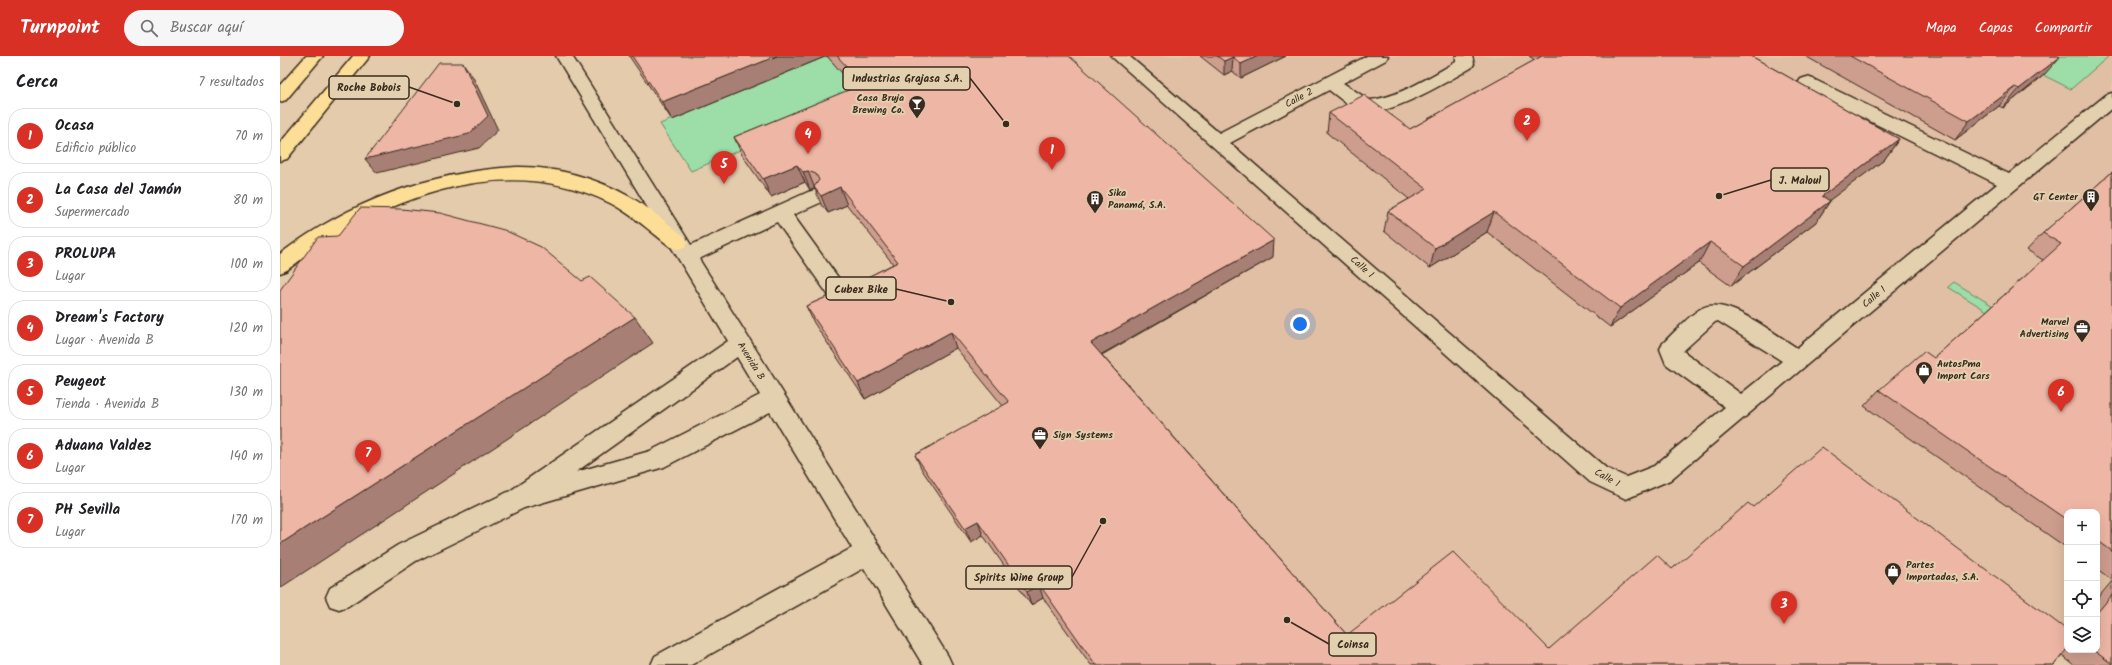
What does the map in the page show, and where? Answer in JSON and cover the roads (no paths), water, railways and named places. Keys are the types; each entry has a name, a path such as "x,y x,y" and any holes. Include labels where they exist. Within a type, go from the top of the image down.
{"highway":[{"path":"280,96 315,56"},
{"path":"280,155 362,56"},
{"path":"280,265 348,218 394,197 467,177 524,173 549,176 576,183 617,198 682,249"}],"street":[{"name":"Avenida B","path":"564,56 938,665"},
{"name":"Calle 1","path":"1119,56 1218,141 1598,475 1626,488 1662,473 2112,99"},
{"name":"Calle 2","path":"1218,141 1380,56"},
{"path":"1330,82 1366,106 1375,106 1395,100 1452,72 1465,64 1464,56"},
{"path":"1807,82 2010,184"},
{"path":"682,249 781,213 815,197"},
{"path":"781,213 844,300"},
{"path":"1742,407 1674,358 1671,349 1709,314 1718,313 1728,316 1798,360"},
{"path":"339,597 407,553 519,499 740,344"},
{"path":"519,499 656,460 774,400"},
{"path":"665,665 868,553"}],"place":[{"name":"Roche Bobois","path":"457,104"},
{"name":"Casa Bruja Brewing Co.","path":"917,119"},
{"name":"Industrias Grajasa S.A.","path":"1006,124"},
{"name":"La Casa del Jamón","path":"1527,141"},
{"name":"Dream's Factory","path":"808,154"},
{"name":"Ocasa","path":"1052,170"},
{"name":"Peugeot","path":"724,184"},
{"name":"J. Maloul","path":"1719,196"},
{"name":"GT Center","path":"2091,212"},
{"name":"Sika Panamá, S.A.","path":"1095,214"},
{"name":"Cubex Bike","path":"951,302"},
{"name":"Marvel Advertising","path":"2082,343"},
{"name":"AutosPma Import Cars","path":"1924,385"},
{"name":"Aduana Valdez","path":"2061,412"},
{"name":"Sign Systems","path":"1040,450"},
{"name":"PH Sevilla","path":"368,473"},
{"name":"Spirits Wine Group","path":"1103,521"},
{"name":"Partes Importadas, S.A.","path":"1893,586"},
{"name":"Coinsa","path":"1287,620"},
{"name":"PROLUPA","path":"1784,624"}]}
